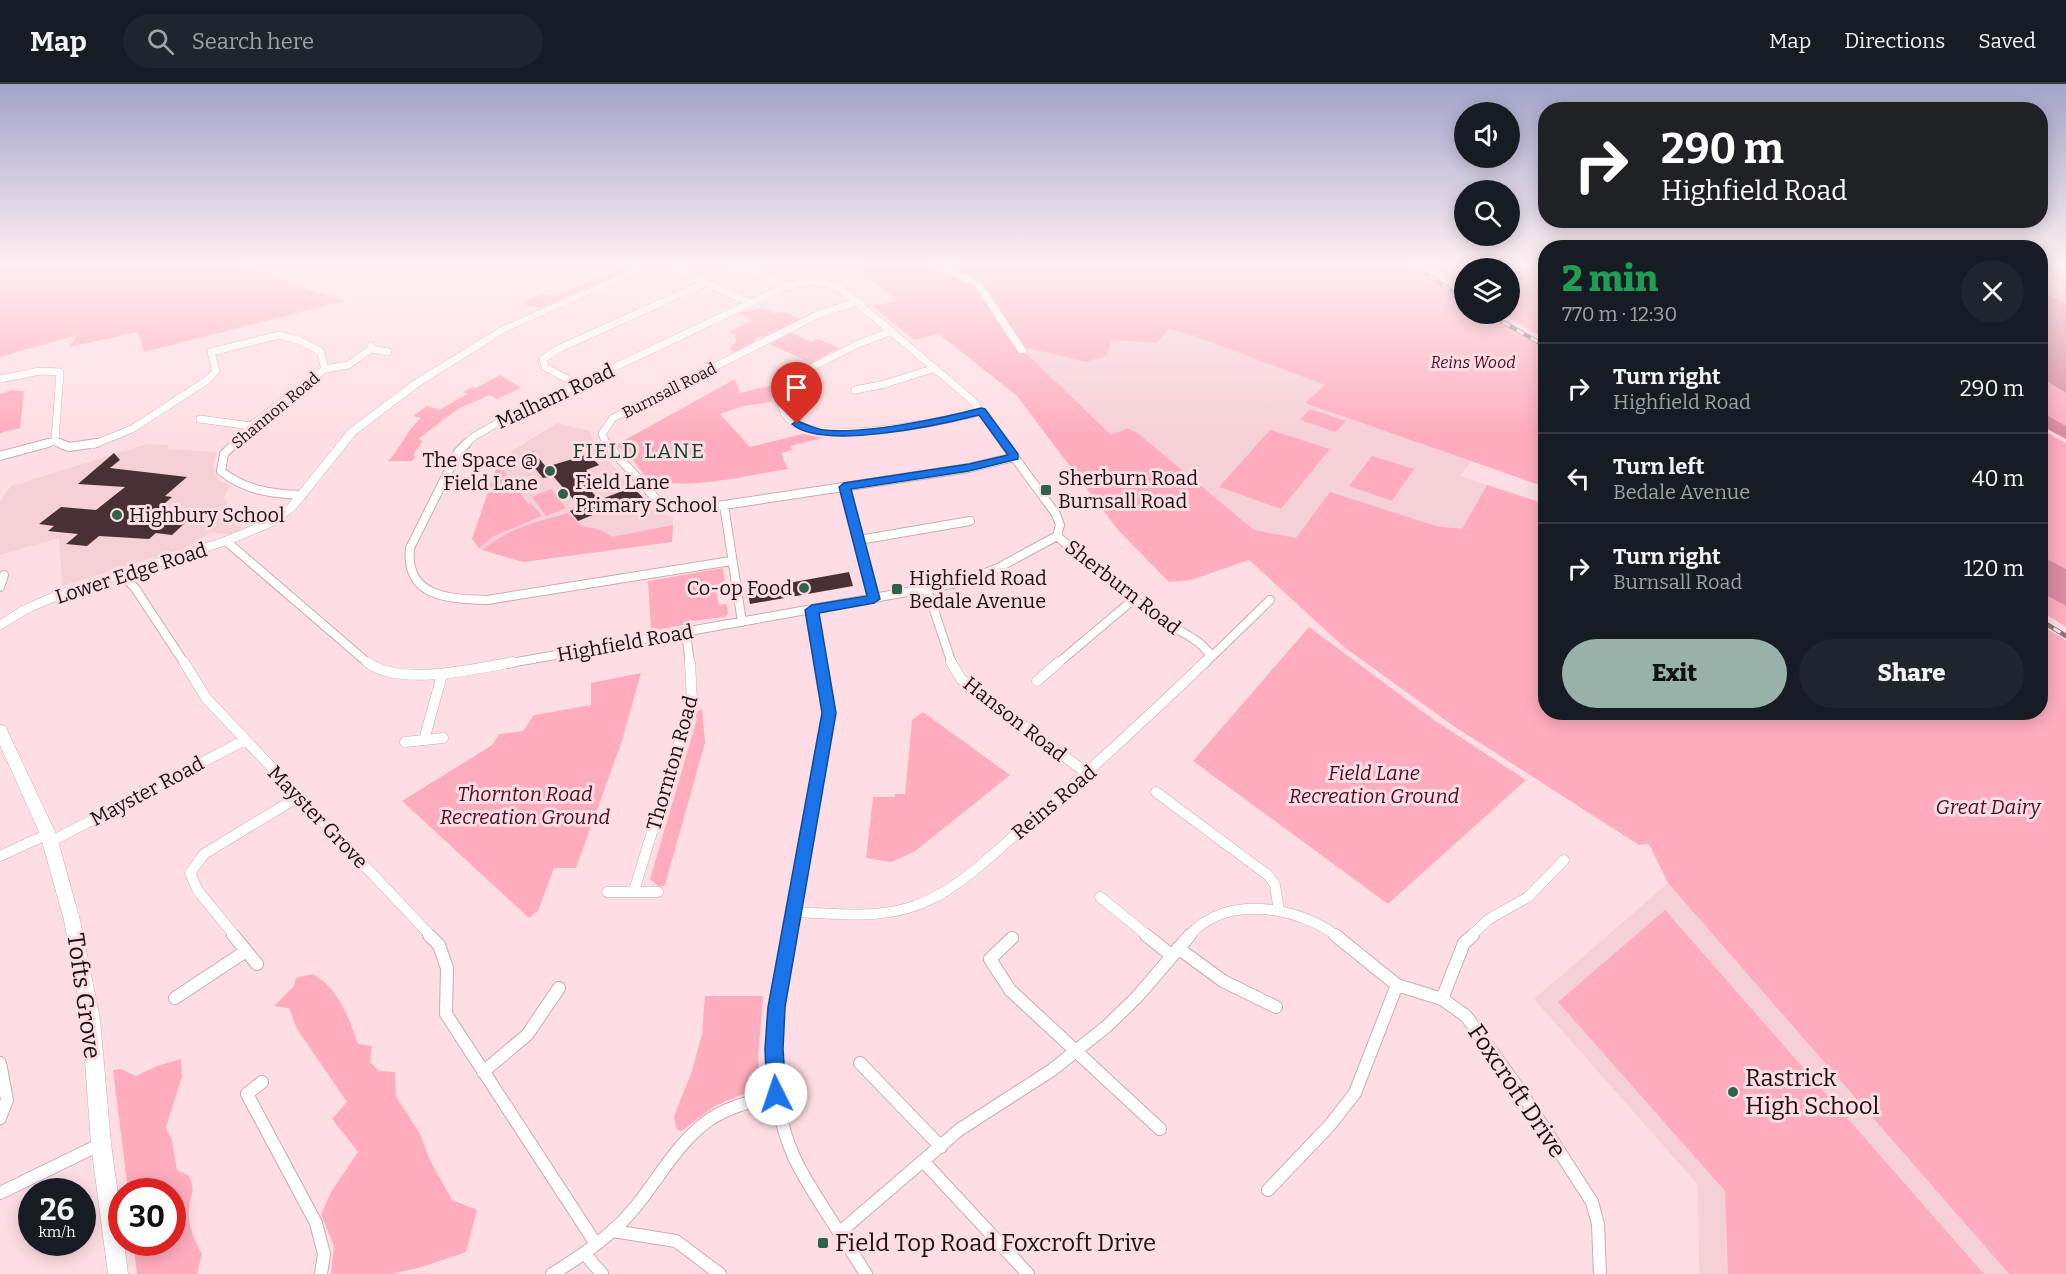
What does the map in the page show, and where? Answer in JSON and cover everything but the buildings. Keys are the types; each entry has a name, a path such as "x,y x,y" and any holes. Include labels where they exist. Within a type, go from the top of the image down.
{"street":[{"name":"Lower Edge Road","path":"0,626 18,614 63,593 226,541 279,517 302,495 352,432 459,354 519,323"},
{"path":"578,385 545,367 543,359 558,349 617,323"},
{"name":"Malham Road","path":"710,323 484,429 458,452 410,548 407,562 412,577 421,586 440,596 487,600 731,561"},
{"name":"Burnsall Road","path":"802,323 613,418 606,425 602,434 604,441 656,499 681,509 724,505 969,468 1014,457"},
{"name":"Sherburn Road","path":"881,323 935,368 981,412 1056,514 1060,525 1057,536 1085,563 1173,628 1204,645 1209,653 1207,661"},
{"path":"1003,323 1022,351"},
{"path":"892,331 858,344 791,378 783,387 779,399 785,416 814,431 843,434 949,420 981,412"},
{"path":"55,441 60,445 79,447 131,429 149,419 198,387 216,370 211,352 279,335 298,340 320,351 325,369 348,365 371,347 388,352"},
{"path":"855,390 935,368"},
{"name":"Shannon Road","path":"302,495 269,492 240,485 221,471 224,454 251,426 325,369"},
{"path":"0,379 40,371 60,372 55,441"},
{"path":"868,380 875,386"},
{"path":"200,419 251,426"},
{"path":"0,456 55,441"},
{"path":"844,487 874,599"},
{"path":"724,505 742,622"},
{"path":"859,540 970,521"},
{"name":"Highfield Road","path":"226,541 370,664 402,674 442,675 927,589 985,575 1057,536"},
{"path":"0,587 4,574"},
{"name":"Mayster Grove","path":"121,574 135,588 164,629 206,698 439,945 447,968 446,1014 596,1244"},
{"name":"Hanson Road","path":"927,589 950,660 961,680 1088,774"},
{"path":"1037,681 1134,599"},
{"name":"Reins Road","path":"794,912 882,913 920,904 962,878 1088,774 1270,600"},
{"path":"812,610 829,713 775,1017 776,1094 789,1142 799,1167 866,1274"},
{"path":"0,619 18,614"},
{"name":"Thornton Road","path":"634,891 692,701 693,681 686,633"},
{"path":"424,740 442,675"},
{"name":"Tofts Grove","path":"0,730 49,838 72,920 91,1019 101,1144 118,1274"},
{"path":"405,741 443,738"},
{"name":"Mayster Road","path":"0,856 49,838 245,740"},
{"path":"1156,792 1269,876 1275,885 1278,911"},
{"path":"257,964 198,891 190,876 191,868 204,854 298,797"},
{"path":"1442,999 1464,943 1489,919 1528,897 1564,860"},
{"path":"607,891 658,892"},
{"path":"1100,897 1174,951 1223,981 1276,1007"},
{"name":"Foxcroft Drive","path":"840,1232 976,1118 1075,1053 1137,997 1194,930 1225,913 1247,909 1278,911 1313,921 1334,934 1396,985 1442,999 1476,1026 1592,1202 1598,1224 1600,1274"},
{"path":"1012,938 990,959 1010,990 1075,1053 1160,1129"},
{"path":"175,998 246,951"},
{"path":"1268,1190 1330,1125 1355,1093 1396,985"},
{"path":"483,1072 514,1049 535,1028 559,988"},
{"path":"0,1063 7,1100 0,1118"},
{"path":"860,1063 941,1147"},
{"path":"262,1082 247,1094 316,1223 324,1254 321,1274"},
{"path":"552,1274 613,1231 638,1204 678,1147 690,1135 722,1112 776,1094"},
{"path":"0,1193 101,1144"},
{"path":"924,1162 1028,1274"},
{"path":"613,1231 644,1233 676,1241 720,1274"},
{"path":"584,1253 602,1274"}],"shaded area":[{"path":"2048,323 2066,323 2066,393 2048,382"},
{"path":"1168,329 1189,334 1325,385 1306,402 1472,461 1461,476 1487,485 1462,529 1436,526 1296,538 1254,530 1140,435 1111,435 1019,346 1086,362 1095,359 1112,340 1156,343"},
{"path":"2048,416 2066,426 2066,439 2048,429"},
{"name":"Field Lane Primary School","path":"557,423 590,431 596,448 656,512 673,517 672,542 523,562 480,549 472,539 499,459"},
{"name":"Highbury School","path":"147,444 169,445 167,449 217,452 213,467 219,480 230,486 224,498 242,529 229,534 211,533 185,548 62,586 59,538 0,555 0,501 11,486"},
{"path":"2048,559 2066,569 2066,606 2048,596"},
{"name":"Rastrick High School","path":"1668,883 2009,1274 1699,1274 1698,1185 1534,999"}],"green space":[{"path":"0,323 260,323 144,352 138,332 69,347 77,335 0,357"},
{"path":"748,323 794,323 766,336 757,337 755,341 735,352 729,349 736,342 735,335 729,332"},
{"name":"Great Dairy","path":"892,323 998,323 1014,346 1025,352 1111,435 1128,428 1140,435 1254,530 1296,538 1330,492 1436,526 1462,529 1487,485 1538,502 1538,720 2048,720 2048,630 2066,640 2066,1274 2009,1274 1668,883 1649,844 1639,845 1452,725 1344,647 1249,560 1191,580 1169,582 1118,530 1017,396 939,334 914,340"},
{"name":"Reins Wood","path":"1008,323 1502,324 1538,345 1538,485 1305,403 1325,385 1189,334 1168,329 1157,343 1112,340 1106,356 1086,362 1019,346"},
{"path":"1520,323 1538,323 1538,335 1519,324"},
{"path":"791,333 811,342 818,339 839,348 811,363 770,344"},
{"path":"500,375 521,388 497,399 490,395 458,409 418,439 423,441 413,455 416,456 412,461 388,461 421,418 413,416 427,406 439,410 467,394 463,392"},
{"path":"735,379 740,393 772,385 775,387 771,402 743,406 720,414 750,447 803,434 823,438 791,446 792,450 781,453 788,469 701,483 649,481 631,458 616,445"},
{"path":"2048,382 2066,393 2066,426 2048,416"},
{"path":"11,390 24,391 20,428 0,433 0,394"},
{"path":"1310,409 1346,421 1336,432 1300,420"},
{"path":"1270,430 1330,449 1281,509 1219,487"},
{"path":"2048,433 2066,443 2066,569 2048,559"},
{"path":"1372,456 1414,469 1392,501 1349,486"},
{"path":"498,463 528,504 531,503 542,516 494,536 479,548 472,539"},
{"path":"551,489 566,508 546,516 532,497"},
{"path":"568,513 582,526 601,530 612,537 673,525 672,542 523,562 482,550 512,531"},
{"path":"723,568 725,583 715,585 719,605 727,604 728,614 725,617 692,621 688,624 651,631 648,581"},
{"path":"2048,596 2066,606 2066,627 2048,616"},
{"name":"Field Lane Recreation Ground","path":"1309,627 1434,720 1526,780 1388,904 1193,761"},
{"name":"Thornton Road Recreation Ground","path":"641,673 622,741 576,868 554,868 538,911 529,918 402,801 492,745 499,734 523,731 534,715 591,705 591,683"},
{"path":"702,709 705,743 665,885 659,887 650,879 697,719 695,713"},
{"path":"923,712 1010,775 914,852 891,862 866,858 873,797 895,797 895,794 905,794 912,720"},
{"name":"Rastrick High School","path":"1665,910 1984,1274 1728,1274 1725,1191 1558,1002"},
{"path":"313,974 329,987 342,1004 358,1044 372,1046 370,1062 379,1071 395,1072 396,1096 420,1134 430,1160 452,1200 477,1210 466,1252 422,1267 391,1274 331,1274 334,1246 321,1215 331,1192 358,1152 332,1119 347,1102 297,1029 289,1008 274,1006 294,986 296,978"},
{"path":"705,996 763,996 758,1059 761,1082 757,1088 715,1106 681,1131 677,1130 674,1116 691,1074 702,1034"},
{"path":"181,1059 182,1077 166,1127 172,1140 177,1170 189,1176 193,1189 189,1220 202,1254 197,1274 137,1274 135,1256 186,1256 186,1178 126,1178 113,1070 121,1069 136,1076 157,1066"}],"railway":[{"path":"1506,324 1538,342"},
{"path":"2048,625 2066,636"}],"place":[{"name":"The Space @ Field Lane","path":"550,471"},
{"name":"Sherburn Road Burnsall Road","path":"1046,490"},
{"name":"Field Lane Primary School","path":"563,494"},
{"name":"Highbury School","path":"117,515"},
{"name":"Co-op Food","path":"804,588"},
{"name":"Highfield Road Bedale Avenue","path":"897,589"},
{"name":"Rastrick High School","path":"1733,1092"},
{"name":"Field Top Road Foxcroft Drive","path":"823,1243"}],"district":[{"name":"FIELD LANE","path":"639,451"}],"route":[{"path":"776,1094 774,1071 776,1007 784,973 829,713 812,610 874,599 844,487 969,468 1014,457 981,412 949,420 843,434 819,432 797,424"}]}
